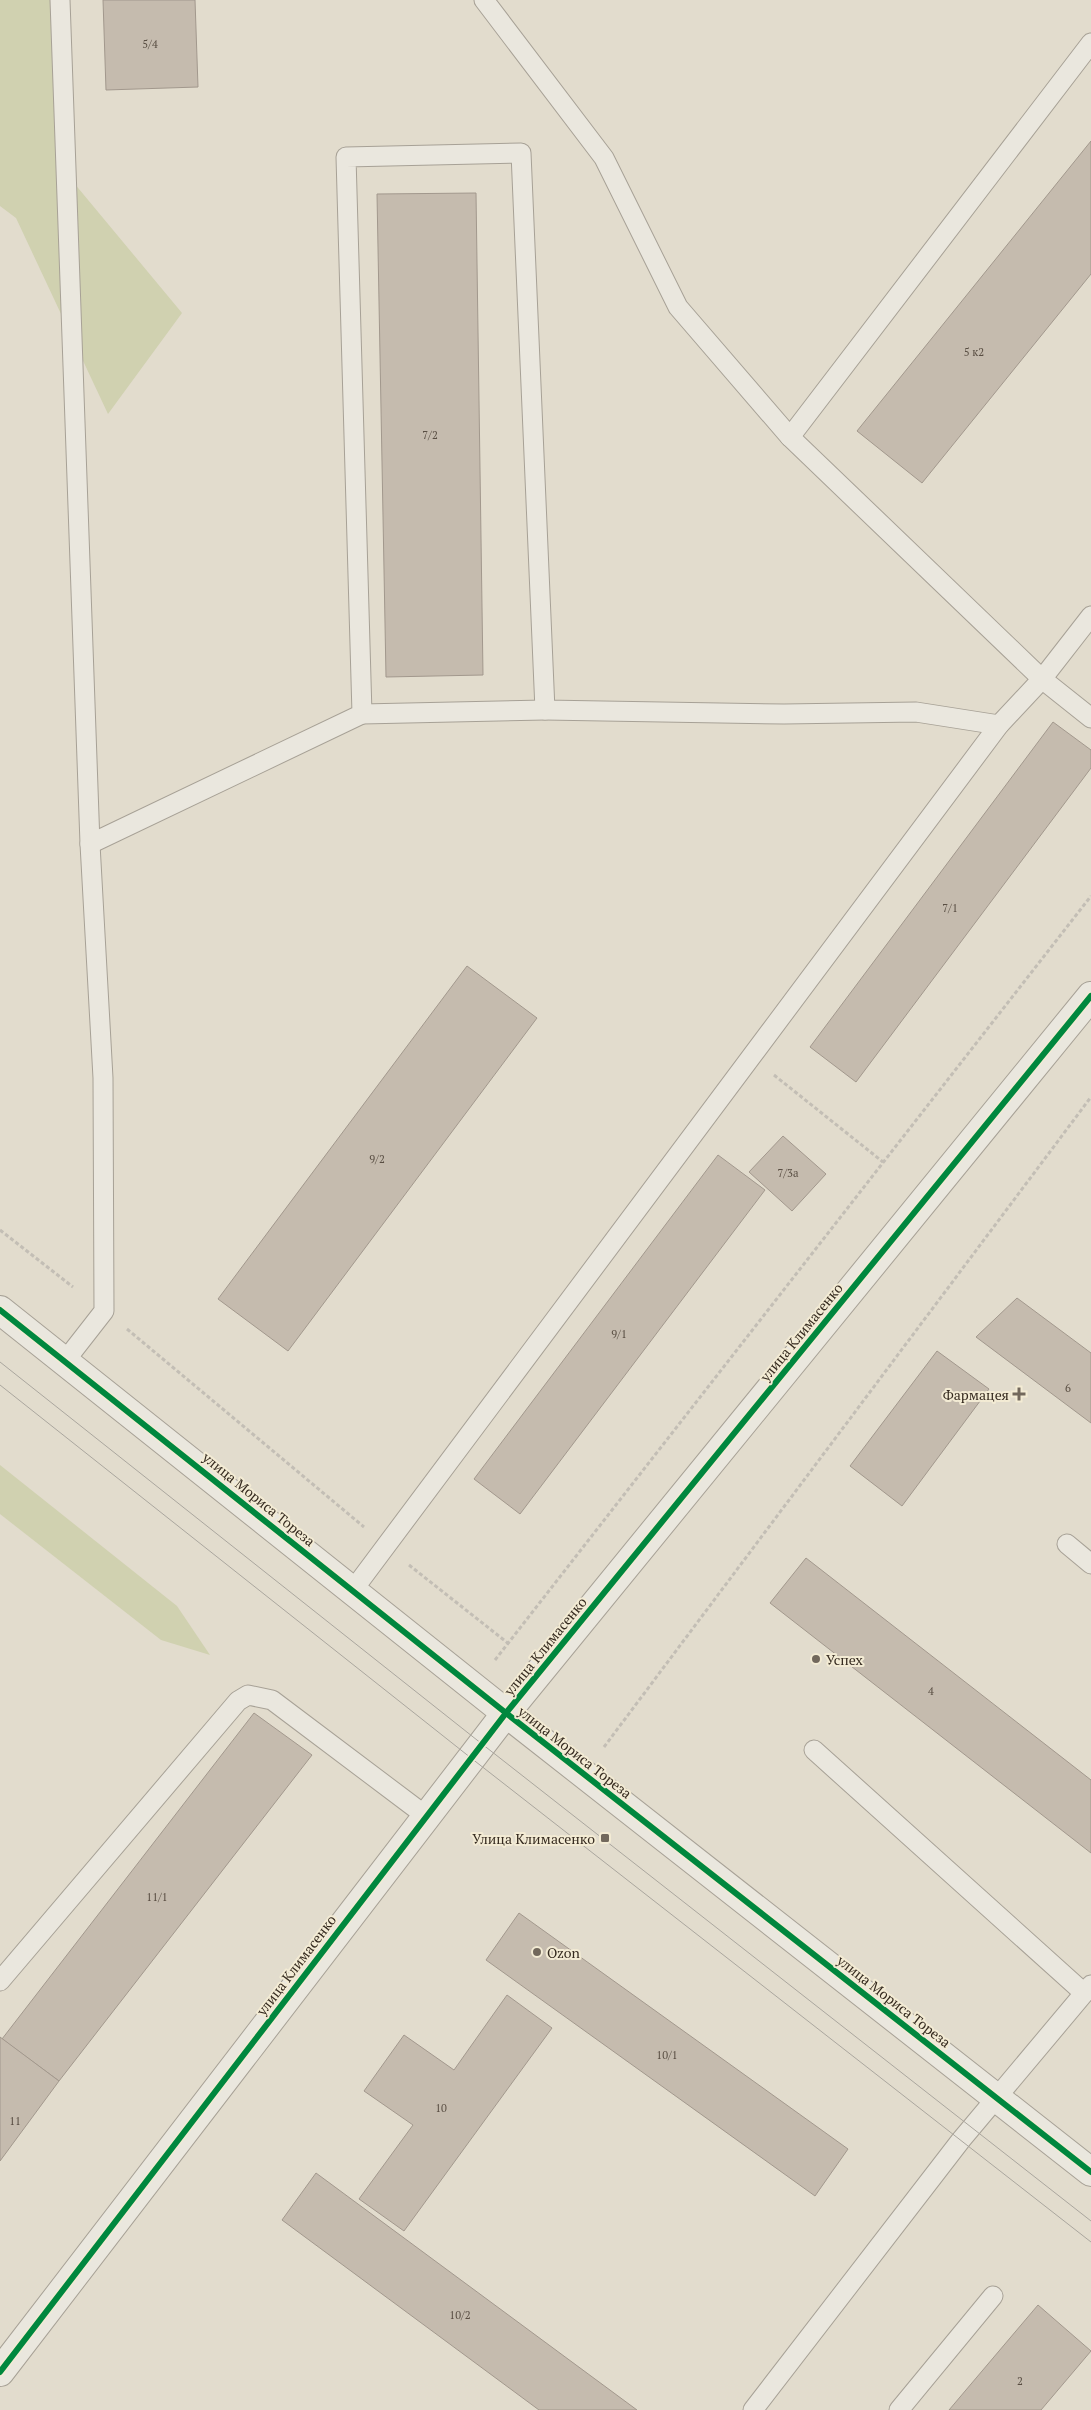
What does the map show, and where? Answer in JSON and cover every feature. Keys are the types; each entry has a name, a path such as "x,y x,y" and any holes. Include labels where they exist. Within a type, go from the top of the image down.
{"street":[{"name":"улица Климасенко","path":"0,2372 506,1713 1091,996"},
{"name":"улица Мориса Тореза","path":"0,1310 474,1688 1091,2172"}],"lane":[{"path":"60,0 90,844 103,1078 104,1310 65,1361"},
{"path":"484,0 604,158 678,307 790,437 1042,679 1091,718"},
{"path":"790,437 1091,43"},
{"path":"362,714 346,157 521,153 545,710"},
{"path":"353,1590 999,725 1042,679 1091,616"},
{"path":"90,844 362,714 545,710 784,714 916,712 999,725"},
{"path":"1067,1544 1091,1564"},
{"path":"0,1981 238,1701 248,1695 272,1700 426,1816"},
{"path":"753,2410 997,2097 1088,1989 814,1750"},
{"path":"899,2410 992,2296"}],"path":[{"path":"474,1688 1091,896"},
{"path":"751,1057 883,1162"},
{"path":"583,1774 1091,1097"},
{"path":"0,1230 104,1310 386,1546 508,1644"}],"green space":[{"path":"0,0 50,0 59,165 182,313 108,414 16,218 0,206"},
{"path":"0,1465 177,1606 210,1655 161,1640 0,1514"}],"building":[{"path":"103,0 195,0 198,87 106,90"},
{"path":"1091,141 1091,274 922,483 857,431"},
{"path":"476,193 483,675 386,677 377,194"},
{"path":"1053,722 1091,750 1091,768 856,1082 810,1047"},
{"path":"467,966 537,1018 288,1351 218,1299"},
{"path":"783,1136 826,1174 792,1211 749,1172"},
{"path":"718,1155 765,1190 520,1514 474,1479"},
{"path":"1017,1298 1091,1353 1091,1423 976,1337"},
{"path":"937,1351 989,1389 902,1506 850,1466"},
{"path":"806,1558 1091,1780 1091,1853 770,1603"},
{"path":"254,1713 312,1755 59,2081 2,2039"},
{"path":"519,1913 848,2149 815,2196 486,1960"},
{"path":"507,1995 552,2028 404,2231 359,2199 413,2125 364,2091 404,2035 454,2070"},
{"path":"0,2037 59,2081 0,2161"},
{"path":"316,2173 637,2410 539,2410 282,2220"},
{"path":"1038,2305 1091,2351 1041,2410 949,2410"}],"tram line":[{"path":"0,1362 482,1744 1091,2221"},
{"path":"0,1385 471,1758 1091,2242"}],"cycle path":[{"path":"0,2372 506,1713 1091,996"},
{"path":"0,1310 506,1713 1091,2172"}],"place":[{"name":"Фармацея","path":"1019,1394"},
{"name":"Успех","path":"816,1659"},
{"name":"Улица Климасенко","path":"605,1838"},
{"name":"Ozon","path":"537,1952"}]}
